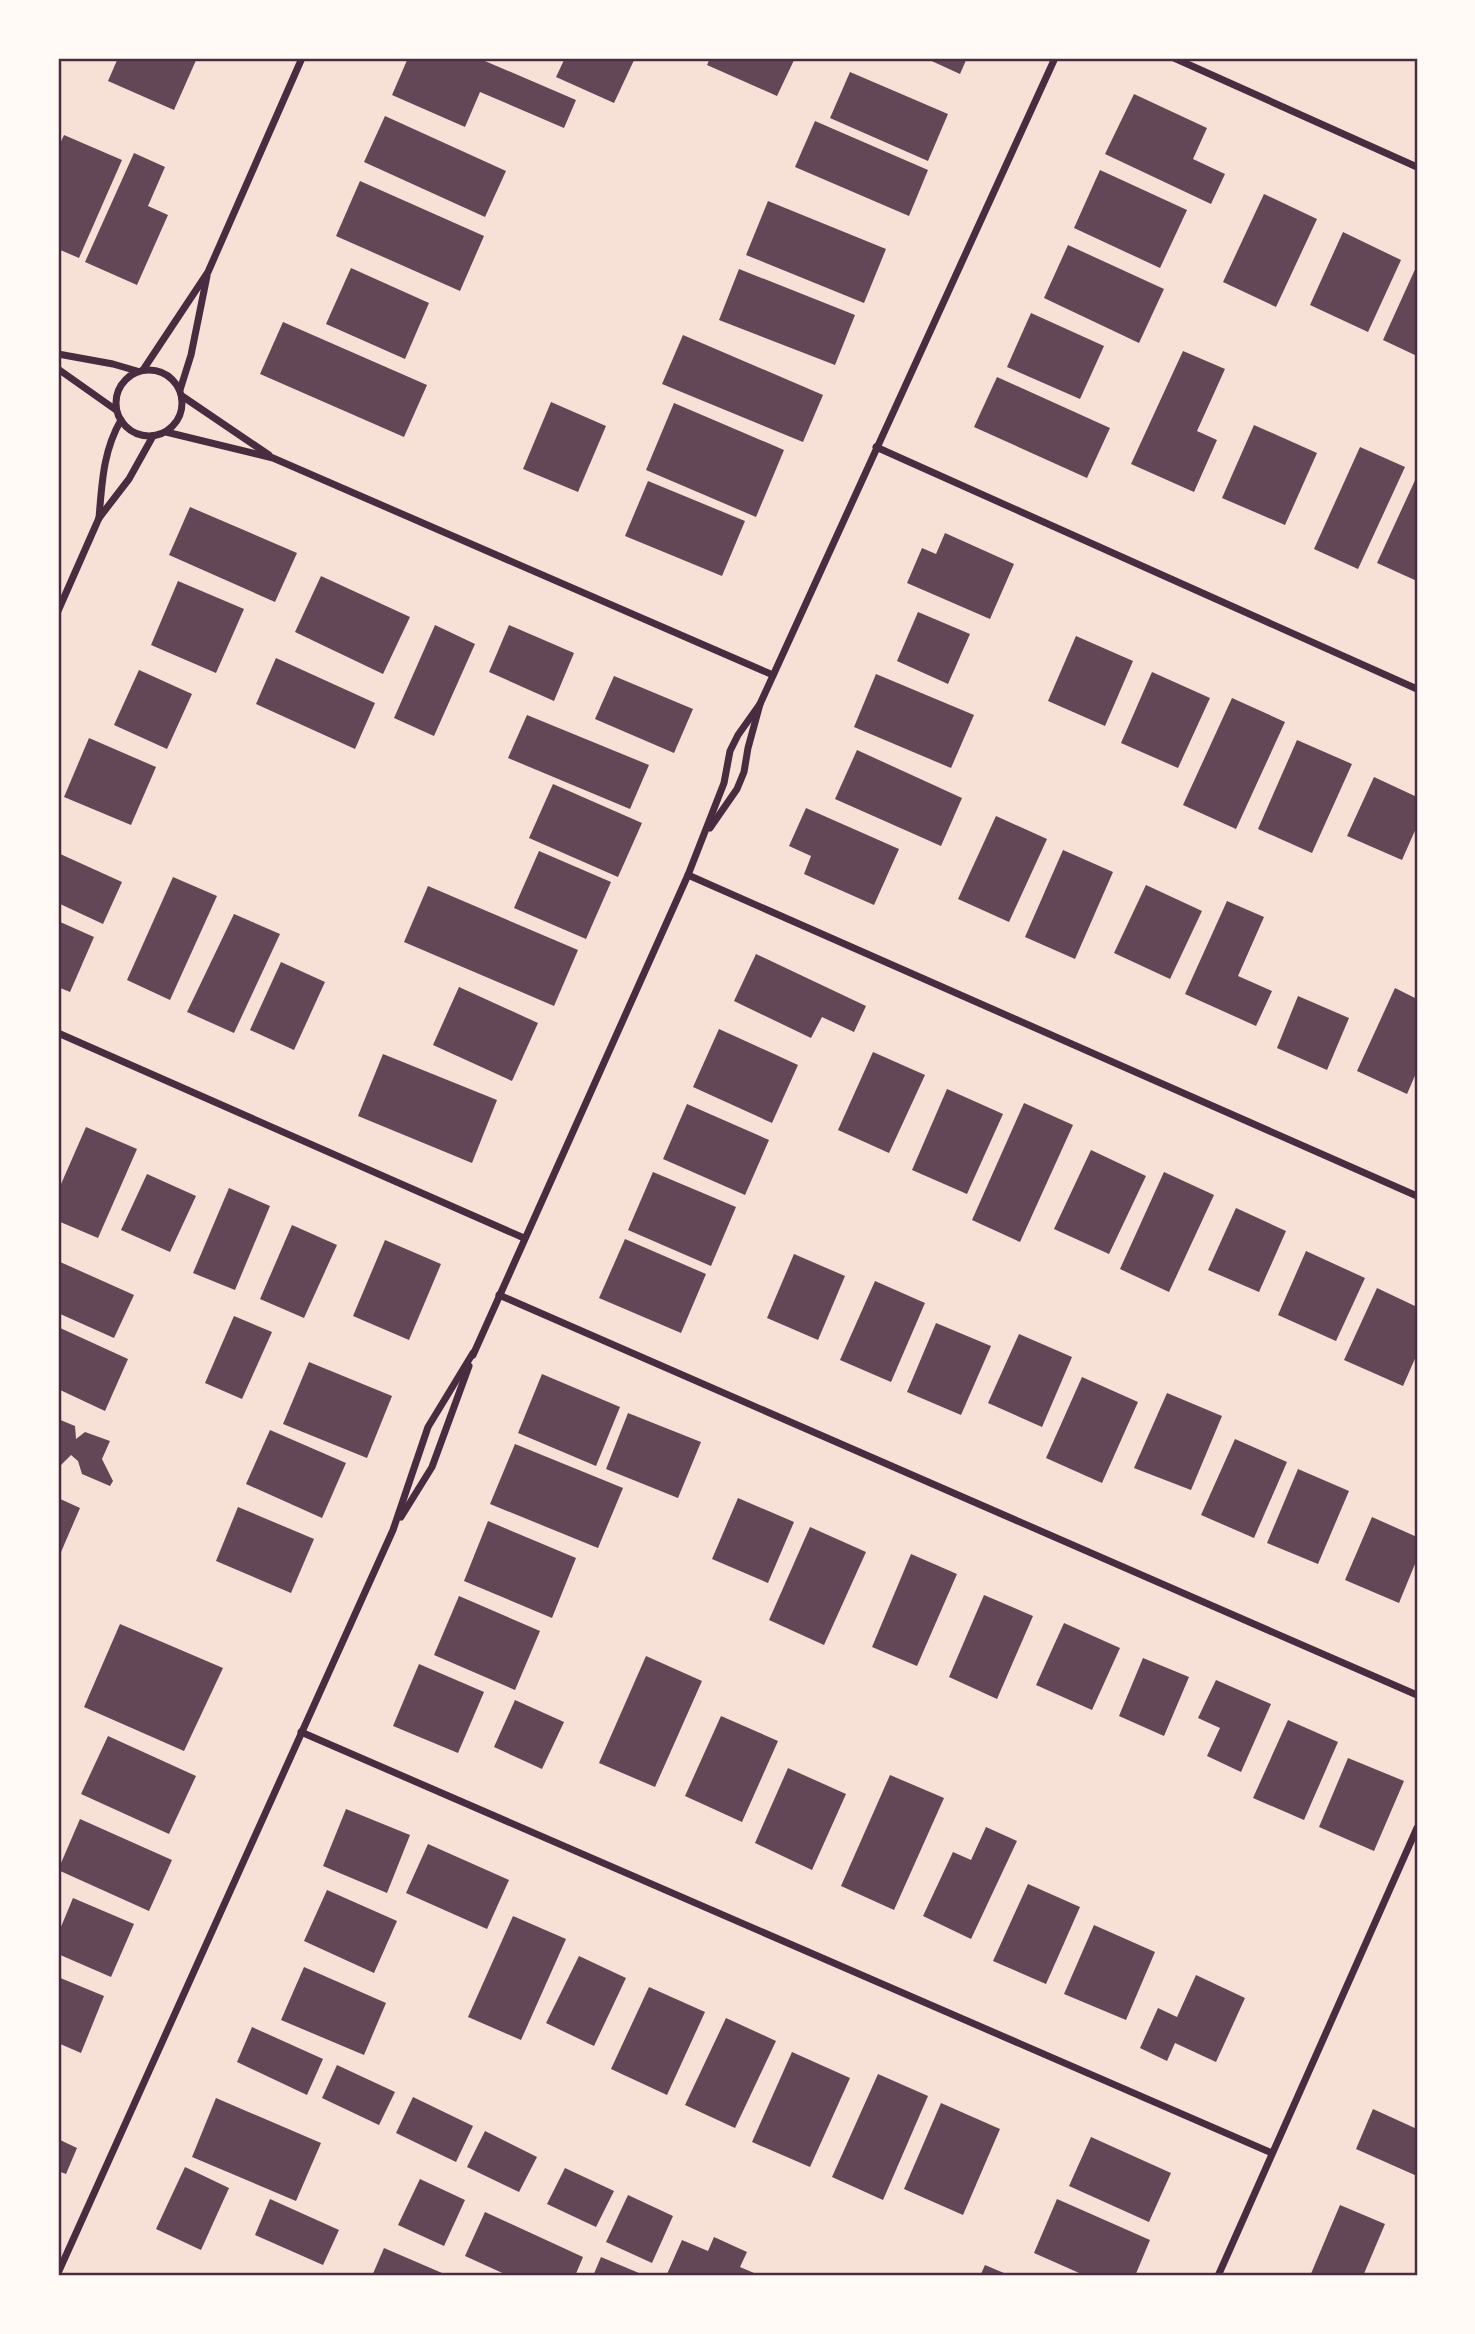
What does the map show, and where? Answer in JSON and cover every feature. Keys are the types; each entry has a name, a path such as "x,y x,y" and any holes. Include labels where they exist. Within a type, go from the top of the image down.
{"street":[{"path":"116,410 118,391 122,383 140,371 208,272 302,58"},
{"path":"705,835 737,789 744,772 760,704 1055,58"},
{"path":"1174,58 1417,167"},
{"path":"166,432 180,416 181,393 208,272"},
{"path":"58,354 140,371 152,369 169,375 181,393 273,458"},
{"path":"58,369 116,410 121,420 135,433 153,436 166,432 273,458 773,675"},
{"path":"99,518 104,461 111,437 121,420"},
{"path":"58,611 99,518 130,479 153,436"},
{"path":"876,447 1417,689"},
{"path":"393,1530 432,1467 473,1353 705,835 724,782 730,751 760,704"},
{"path":"688,875 1417,1195"},
{"path":"59,1036 524,1238"},
{"path":"499,1295 1417,1695"},
{"path":"58,2273 393,1530 428,1427 473,1353"},
{"path":"301,1732 1272,2154"},
{"path":"1218,2276 1417,1828"}],"building":[{"path":"118,58 197,58 174,110 108,81"},
{"path":"408,58 478,58 576,100 564,128 480,92 465,127 392,95"},
{"path":"565,58 635,58 614,103 556,77"},
{"path":"710,58 795,58 777,96 707,65"},
{"path":"925,58 967,58 960,74"},
{"path":"850,72 948,114 928,161 830,118"},
{"path":"1134,94 1207,128 1193,159 1225,174 1211,204 1105,154"},
{"path":"385,116 506,171 485,217 364,162"},
{"path":"815,121 928,170 909,216 795,167"},
{"path":"64,135 122,160 79,258 58,249 58,148"},
{"path":"134,153 165,167 148,206 168,215 137,285 85,262"},
{"path":"1100,170 1187,210 1160,268 1074,228"},
{"path":"360,181 484,236 460,291 336,236"},
{"path":"1264,194 1317,219 1276,307 1223,282"},
{"path":"768,201 886,249 864,303 746,255"},
{"path":"1343,232 1401,260 1368,332 1310,305"},
{"path":"1068,245 1164,289 1139,343 1044,298"},
{"path":"1417,265 1417,356 1383,340"},
{"path":"351,268 429,303 405,359 326,324"},
{"path":"739,269 855,315 835,365 719,320"},
{"path":"1031,313 1104,346 1080,399 1007,367"},
{"path":"283,322 427,385 404,437 260,374"},
{"path":"683,335 823,395 803,442 662,384"},
{"path":"1183,351 1225,369 1197,431 1217,440 1194,492 1131,464"},
{"path":"997,377 1110,428 1087,478 974,427"},
{"path":"551,402 606,426 578,492 523,469"},
{"path":"674,403 784,450 756,517 646,470"},
{"path":"1254,425 1317,453 1285,525 1222,498"},
{"path":"1360,447 1405,467 1358,569 1314,549"},
{"path":"1417,476 1417,581 1377,563"},
{"path":"648,481 745,521 722,576 625,536"},
{"path":"190,507 297,553 275,602 169,555"},
{"path":"945,533 1014,564 990,619 907,583 922,548 936,554"},
{"path":"321,576 410,617 383,674 295,632"},
{"path":"178,581 244,609 216,673 151,645"},
{"path":"918,612 970,634 948,684 897,661"},
{"path":"435,625 475,644 434,736 394,718"},
{"path":"509,625 574,653 554,701 489,672"},
{"path":"1076,636 1133,661 1105,726 1048,701"},
{"path":"276,658 375,703 355,749 256,704"},
{"path":"139,670 192,694 167,749 114,725"},
{"path":"1152,672 1210,698 1178,768 1121,743"},
{"path":"876,674 974,715 951,768 854,727"},
{"path":"614,676 693,709 674,753 595,719"},
{"path":"1232,698 1285,722 1236,829 1183,805"},
{"path":"527,715 649,765 630,809 508,758"},
{"path":"89,738 156,767 131,825 64,797"},
{"path":"1297,740 1352,764 1312,853 1258,829"},
{"path":"857,750 962,798 941,846 835,799"},
{"path":"1374,777 1417,797 1417,826 1402,860 1347,836"},
{"path":"553,784 642,823 618,877 529,838"},
{"path":"806,808 899,849 874,905 804,874 811,856 789,846"},
{"path":"996,816 1047,839 1009,922 958,899"},
{"path":"1063,850 1113,872 1075,959 1025,937"},
{"path":"539,851 611,882 586,939 514,908"},
{"path":"58,853 122,882 103,924 58,903"},
{"path":"173,877 217,896 170,1000 127,980"},
{"path":"1146,885 1202,911 1170,979 1114,953"},
{"path":"428,886 578,950 554,1006 404,942"},
{"path":"1227,901 1264,917 1238,976 1272,991 1256,1026 1185,994"},
{"path":"234,914 280,934 234,1033 187,1012"},
{"path":"58,921 94,937 70,992 58,987"},
{"path":"756,954 866,1006 854,1032 822,1017 811,1038 734,1001"},
{"path":"281,962 325,982 294,1050 250,1030"},
{"path":"459,987 538,1023 512,1081 433,1045"},
{"path":"1395,988 1417,999 1417,1071 1407,1094 1357,1071"},
{"path":"1298,996 1349,1018 1327,1070 1277,1048"},
{"path":"719,1029 798,1065 772,1123 693,1087"},
{"path":"873,1052 925,1075 889,1153 838,1130"},
{"path":"383,1054 497,1100 472,1163 358,1116"},
{"path":"947,1089 1003,1114 967,1194 912,1170"},
{"path":"1024,1103 1073,1125 1020,1242 972,1220"},
{"path":"687,1104 769,1140 745,1195 663,1159"},
{"path":"86,1127 137,1149 98,1238 58,1221 58,1191"},
{"path":"1091,1150 1146,1176 1109,1254 1054,1229"},
{"path":"653,1172 736,1207 711,1266 628,1230"},
{"path":"1164,1172 1214,1195 1169,1292 1120,1269"},
{"path":"147,1174 196,1196 170,1252 121,1230"},
{"path":"229,1188 270,1206 235,1290 193,1273"},
{"path":"1236,1208 1286,1231 1259,1292 1208,1270"},
{"path":"292,1225 337,1245 304,1318 260,1299"},
{"path":"625,1239 706,1274 681,1333 599,1298"},
{"path":"385,1240 441,1264 409,1340 353,1316"},
{"path":"1306,1251 1365,1278 1336,1341 1278,1315"},
{"path":"794,1254 845,1276 818,1340 767,1318"},
{"path":"58,1261 134,1295 114,1338 58,1313"},
{"path":"875,1281 925,1303 891,1382 840,1360"},
{"path":"1377,1288 1417,1307 1417,1354 1403,1386 1344,1360"},
{"path":"234,1316 272,1332 242,1399 205,1383"},
{"path":"936,1323 991,1346 961,1415 907,1392"},
{"path":"58,1327 128,1359 105,1411 58,1389"},
{"path":"1019,1334 1072,1357 1042,1427 988,1403"},
{"path":"309,1362 392,1396 367,1458 283,1424"},
{"path":"542,1374 620,1407 596,1466 518,1433"},
{"path":"1082,1377 1138,1402 1102,1483 1046,1458"},
{"path":"1167,1393 1222,1416 1191,1490 1134,1468"},
{"path":"628,1413 701,1442 678,1498 606,1469"},
{"path":"58,1419 75,1426 76,1439 85,1432 110,1441 102,1459 113,1481 110,1486 82,1474 78,1461 71,1455 58,1468"},
{"path":"270,1430 346,1463 322,1518 246,1484"},
{"path":"1235,1439 1287,1462 1254,1538 1201,1515"},
{"path":"515,1444 623,1488 598,1548 490,1504"},
{"path":"1298,1469 1349,1491 1318,1564 1267,1543"},
{"path":"58,1498 80,1508 58,1559"},
{"path":"738,1498 794,1522 768,1583 712,1559"},
{"path":"238,1507 314,1539 291,1593 216,1561"},
{"path":"1372,1517 1417,1537 1417,1559 1399,1603 1345,1580"},
{"path":"488,1521 576,1558 552,1618 464,1581"},
{"path":"810,1527 866,1552 824,1645 769,1620"},
{"path":"911,1554 957,1574 917,1666 872,1647"},
{"path":"984,1595 1033,1616 997,1699 949,1677"},
{"path":"459,1596 540,1631 515,1690 434,1655"},
{"path":"1064,1623 1120,1648 1092,1710 1036,1685"},
{"path":"120,1624 223,1668 184,1751 84,1707"},
{"path":"646,1656 702,1681 655,1787 599,1763"},
{"path":"1143,1658 1189,1677 1164,1736 1119,1716"},
{"path":"419,1664 484,1692 458,1753 393,1726"},
{"path":"1216,1680 1271,1704 1241,1772 1207,1756 1220,1728 1198,1718"},
{"path":"515,1700 564,1722 542,1769 494,1747"},
{"path":"721,1716 778,1741 742,1822 685,1796"},
{"path":"1288,1720 1338,1742 1304,1820 1253,1798"},
{"path":"108,1736 196,1776 169,1834 81,1794"},
{"path":"1348,1758 1404,1781 1374,1851 1319,1827"},
{"path":"788,1768 846,1794 812,1870 755,1843"},
{"path":"890,1775 944,1798 894,1910 841,1886"},
{"path":"346,1809 410,1835 387,1893 323,1866"},
{"path":"80,1819 172,1860 149,1911 58,1870"},
{"path":"986,1827 1017,1841 971,1939 923,1916 953,1852 971,1860"},
{"path":"428,1844 509,1880 487,1929 406,1893"},
{"path":"1028,1884 1080,1907 1046,1984 993,1961"},
{"path":"327,1890 397,1921 374,1973 304,1941"},
{"path":"73,1898 134,1924 111,1977 58,1954 58,1934"},
{"path":"513,1916 566,1939 521,2040 468,2017"},
{"path":"1094,1925 1155,1952 1126,2020 1064,1994"},
{"path":"579,1956 626,1978 594,2046 546,2023"},
{"path":"304,1967 386,2003 364,2055 281,2020"},
{"path":"1196,1975 1245,1998 1216,2062 1175,2043 1167,2061 1140,2048 1158,2008 1177,2017"},
{"path":"58,1977 104,1996 81,2053 58,2043"},
{"path":"649,1987 705,2012 667,2095 611,2069"},
{"path":"726,2018 776,2041 735,2128 685,2105"},
{"path":"252,2027 323,2059 307,2095 237,2062"},
{"path":"792,2052 850,2078 810,2167 752,2142"},
{"path":"337,2065 395,2092 379,2125 322,2098"},
{"path":"878,2074 928,2096 883,2200 832,2177"},
{"path":"413,2097 473,2126 456,2162 396,2133"},
{"path":"216,2098 321,2143 296,2201 192,2157"},
{"path":"941,2103 1000,2129 963,2215 904,2189"},
{"path":"1373,2109 1417,2129 1417,2176 1356,2149"},
{"path":"485,2131 537,2157 519,2192 467,2167"},
{"path":"1091,2137 1171,2173 1149,2222 1069,2186"},
{"path":"58,2139 77,2148 66,2174 58,2171"},
{"path":"185,2167 229,2188 201,2250 156,2229"},
{"path":"565,2168 614,2191 596,2227 547,2204"},
{"path":"420,2179 465,2200 444,2246 398,2225"},
{"path":"628,2195 673,2216 652,2263 606,2242"},
{"path":"270,2199 339,2230 323,2265 255,2235"},
{"path":"1057,2199 1150,2240 1135,2276 1086,2276 1034,2253"},
{"path":"1340,2205 1385,2224 1363,2276 1310,2276"},
{"path":"485,2212 583,2257 575,2276 509,2276 465,2256"},
{"path":"714,2237 747,2252 740,2267 761,2276 667,2274 682,2240 708,2251"},
{"path":"384,2248 449,2276 372,2276"},
{"path":"601,2257 646,2276 593,2276"},
{"path":"985,2265 1011,2276 980,2276"}]}
